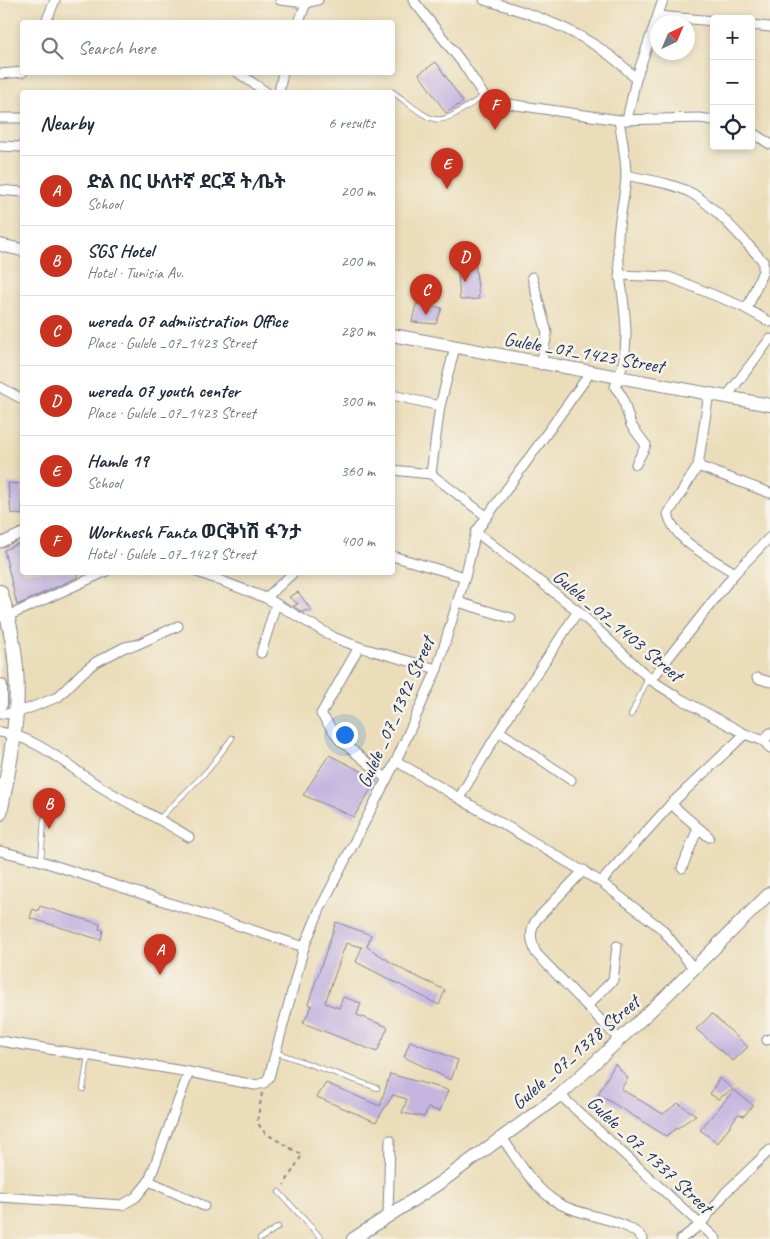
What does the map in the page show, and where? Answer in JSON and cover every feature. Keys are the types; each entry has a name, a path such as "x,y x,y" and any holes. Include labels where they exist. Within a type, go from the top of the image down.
{"main road":[{"path":"0,245 20,250"},
{"name":"Gulele _07_1423 Street","path":"395,336 770,405"},
{"path":"0,592 4,616 15,653 18,713 0,813"},
{"path":"0,686 0,704"},
{"name":"Gulele _07_1378 Street","path":"353,1239 503,1138 560,1095 768,901"}],"street":[{"path":"47,20 54,0"},
{"path":"280,0 306,3 318,0"},
{"path":"484,0 515,8 586,39 624,66 636,78"},
{"path":"658,15 663,0"},
{"path":"417,1 464,65 484,96 495,102 623,120 710,120"},
{"path":"300,20 306,3"},
{"path":"695,19 710,21"},
{"path":"755,25 770,27"},
{"path":"636,464 646,445 630,425 622,396 615,387 619,378 627,340 625,299 619,275 618,236 626,175 623,120 650,39"},
{"path":"0,74 20,72"},
{"path":"241,75 263,90"},
{"path":"279,90 282,75"},
{"path":"0,118 20,118"},
{"path":"755,135 770,144"},
{"path":"0,146 20,147"},
{"path":"626,175 672,186 692,194 705,203 763,261 763,271 747,309"},
{"path":"0,190 20,192"},
{"path":"619,275 669,277 701,288 770,322"},
{"path":"532,277 547,333 541,364"},
{"path":"726,396 770,339"},
{"path":"431,474 440,406 455,347"},
{"name":"Gulele _07_1392 Street","path":"264,1083 269,1077 304,947 320,909 396,761 437,669 458,602 476,532 590,372"},
{"path":"0,387 20,398"},
{"path":"709,393 698,466 668,514 671,527 681,538 735,572"},
{"path":"395,395 440,406"},
{"path":"698,466 770,493"},
{"path":"395,470 431,474 486,516"},
{"name":"Gulele _07_1403 Street","path":"476,532 578,612 650,679 679,698 767,744"},
{"path":"0,543 20,534"},
{"path":"650,679 735,572 770,537"},
{"path":"395,557 465,577"},
{"path":"4,616 98,575"},
{"path":"206,575 266,598 335,638 359,647 437,669"},
{"path":"266,598 291,575"},
{"path":"458,602 511,618"},
{"path":"261,653 276,604"},
{"path":"459,798 499,731 578,612"},
{"path":"0,714 18,713 58,697 96,662 178,626"},
{"path":"359,647 321,714 340,740 387,779"},
{"path":"757,678 770,682"},
{"path":"499,731 571,780"},
{"path":"0,732 15,734 43,747 81,775 189,837"},
{"path":"767,744 770,733"},
{"path":"601,882 672,804 746,734"},
{"path":"396,761 584,870 662,928 694,970"},
{"path":"672,804 709,837"},
{"path":"682,868 698,828"},
{"path":"0,851 41,861 304,947"},
{"path":"584,870 536,920 531,929 531,942 536,954 588,1005 619,1039"},
{"path":"588,1005 612,980 617,946"},
{"path":"0,1041 189,1072 255,1085 264,1083"},
{"path":"0,1197 122,1205 136,1197 149,1181 189,1072"},
{"name":"Gulele _07_1337 Street","path":"560,1095 716,1239"},
{"path":"503,1138 533,1182 558,1203 632,1228 643,1239"},
{"path":"388,1216 390,1140"},
{"path":"682,1239 700,1225 726,1192 770,1150"},
{"path":"149,1181 204,1206"}],"lane":[{"path":"395,94 428,119 437,121 446,120 484,96"},
{"path":"631,715 650,679"},
{"path":"159,819 208,770 232,738"},
{"path":"41,861 44,819"},
{"path":"276,1052 377,1088"},
{"path":"83,1089 88,1055"},
{"path":"279,1192 322,1239"},
{"path":"260,1239 278,1228"}],"path":[{"path":"264,1083 257,1122 264,1133 302,1155 279,1192"}],"building":[{"path":"436,62 463,102 446,113 419,74"},
{"path":"475,260 479,299 460,300 457,262"},
{"path":"416,304 442,308 436,324 412,322"},
{"path":"8,483 20,484 20,515 11,513"},
{"path":"20,543 20,575 78,575 78,577 17,605 4,550"},
{"path":"298,592 312,611 302,612 293,606 298,604 289,597"},
{"path":"329,755 377,779 354,817 303,795"},
{"path":"40,906 100,924 99,929 103,930 101,940 30,918 33,909 38,911"},
{"path":"336,922 371,935 367,947 405,971 445,990 439,1005 356,962 362,947 346,943 325,1003 339,1008 343,997 361,1003 357,1015 388,1027 377,1052 303,1023 312,1006 308,1004"},
{"path":"712,1014 748,1047 733,1061 696,1029"},
{"path":"410,1041 458,1060 451,1080 404,1057"},
{"path":"615,1064 628,1078 621,1089 663,1114 678,1103 696,1115 666,1136 598,1094"},
{"path":"390,1074 448,1090 440,1111 428,1108 424,1117 402,1113 407,1099 393,1095 376,1122 317,1097 326,1083 380,1106"},
{"path":"719,1078 733,1089 718,1099 710,1094"},
{"path":"734,1090 753,1105 744,1116 738,1114 718,1143 700,1130"}],"place":[{"name":"Worknesh Fanta ወርቅነሽ ፋንታ","path":"495,130"},
{"name":"Hamle 19","path":"447,189"},
{"name":"wereda 07 youth center","path":"465,282"},
{"name":"wereda 07 admiistration Office","path":"426,315"},
{"name":"SGS Hotel","path":"49,829"},
{"name":"ድል በር ሁለተኛ ደርጃ ት/ቤት","path":"160,975"}]}
